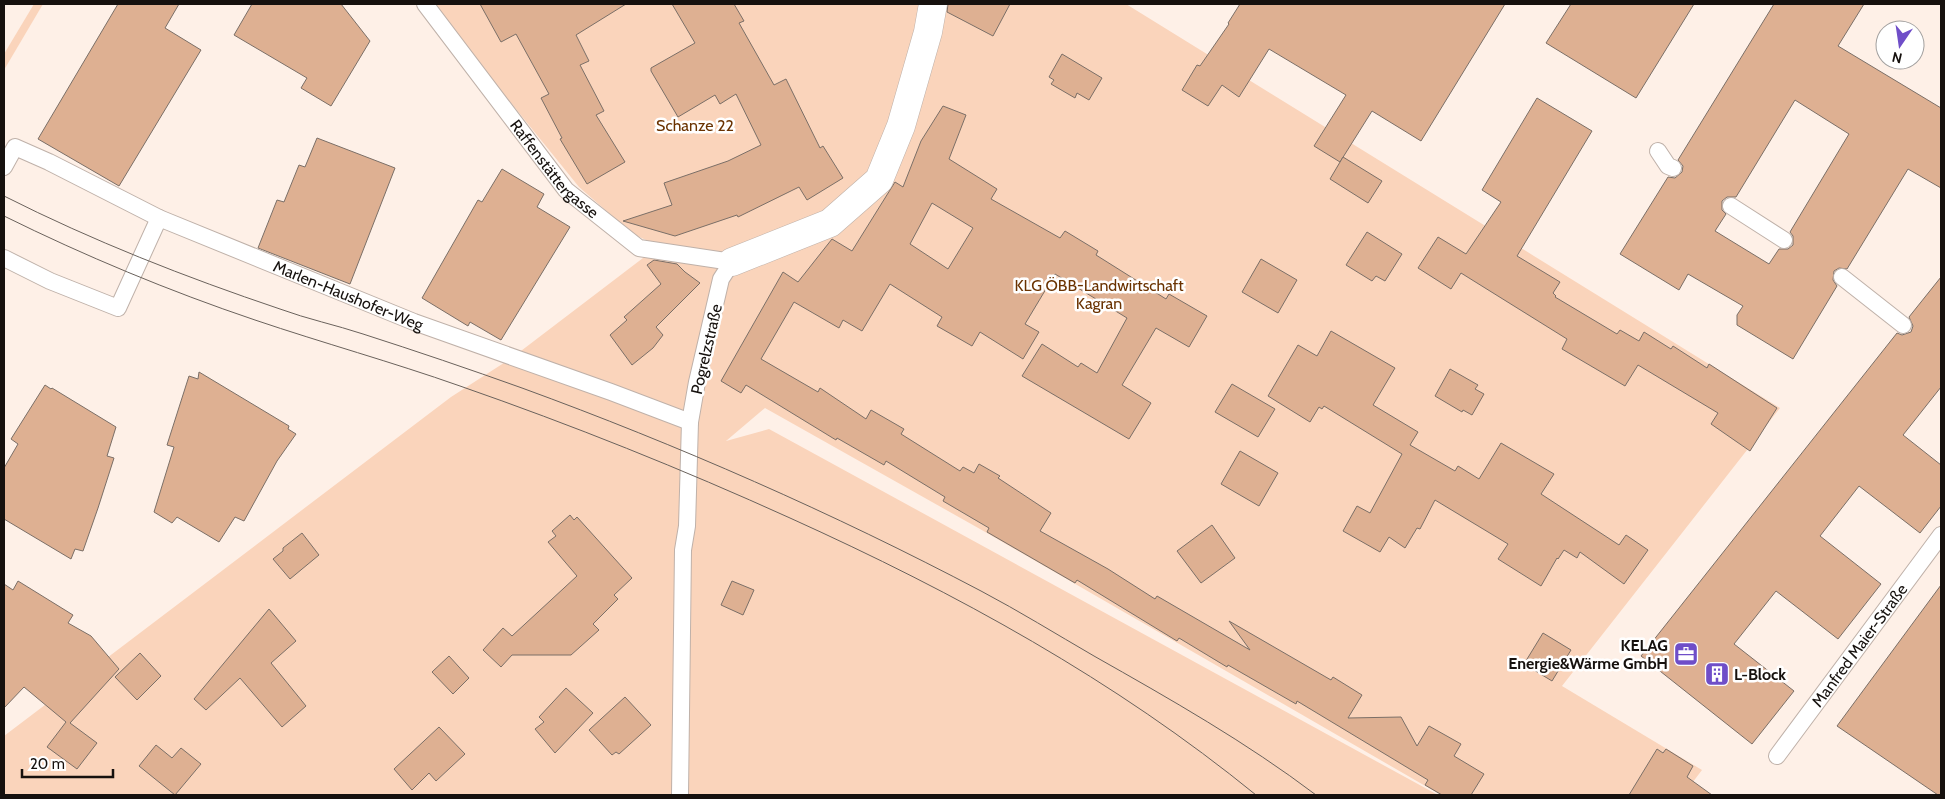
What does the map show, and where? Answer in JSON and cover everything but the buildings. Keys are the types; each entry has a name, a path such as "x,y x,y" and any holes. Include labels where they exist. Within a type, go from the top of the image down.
{"street":[{"path":"732,262 830,223 879,180 901,126 928,32 933,4"}],"lane":[{"name":"Raffenstättergasse","path":"425,4 566,190 639,248 732,262"},
{"name":"Marlen-Haushofer-Weg","path":"4,167 15,147 49,162 159,218 414,322 690,422"},
{"path":"1658,151 1668,166 1673,168"},
{"path":"1731,206 1784,240"},
{"path":"4,258 50,281 118,308 159,218"},
{"name":"Pogrelzstraße","path":"680,795 683,550 687,526 690,422 697,382 721,279 732,262"},
{"path":"1842,277 1903,325"},
{"name":"Manfred Maier-Straße","path":"1777,756 1941,535"}],"green space":[{"path":"34,4 43,4 4,70 4,54"},
{"name":"KLG ÖBB-Landwirtschaft Kagran","path":"431,4 1126,4 1780,408 1562,686 1702,770 1683,795 1441,795 980,529 765,408 726,441 769,429 1438,795 4,795 4,736 451,397 513,357 643,258 646,240 633,234 579,187"}],"tram line":[{"path":"4,196 71,228 174,271 290,313 383,340 442,360 522,388 639,433 869,534 1009,606 1151,688 1262,757 1316,795"},
{"path":"4,216 96,259 159,285 223,309 434,377 544,416 668,465 790,518 913,577 973,608 1032,642 1147,714 1202,753 1256,795"}],"place":[{"name":"KELAG Energie&Wärme GmbH","path":"1686,654"},
{"name":"L-Block","path":"1717,674"}],"park label":[{"name":"Schanze 22","path":"695,125"}]}
